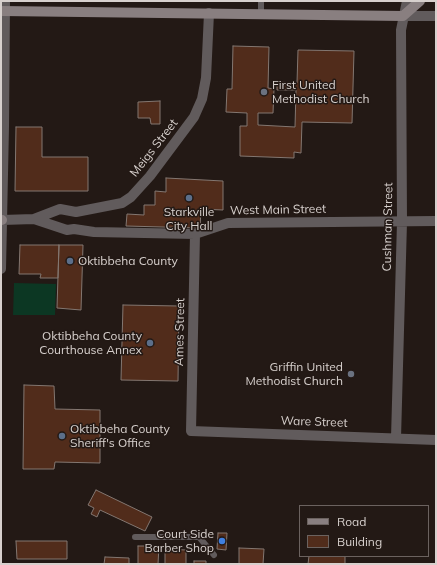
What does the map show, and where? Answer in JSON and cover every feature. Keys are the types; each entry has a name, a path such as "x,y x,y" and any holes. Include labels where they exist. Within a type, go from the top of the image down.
{"street":[{"path":"1,268 3,127 2,11 4,1"},
{"name":"Cushman Street","path":"396,438 402,222 402,30 403,16 407,1"},
{"path":"403,16 420,1"},
{"path":"2,11 436,16"},
{"name":"Meigs Street","path":"34,220 60,209 76,212 115,204 131,197 150,176 194,117 202,99 206,78 209,13"},
{"path":"74,229 78,220 76,212"},
{"name":"West Main Street","path":"2,220 34,220 67,230 74,229 94,232 195,234 228,223 436,221"},
{"name":"Ames Street","path":"191,431 195,234"},
{"name":"Ware Street","path":"191,431 436,440"}],"lane":[{"path":"260,1 261,14"},
{"path":"135,537 199,537 214,555"}],"green space":[{"path":"14,283 56,284 55,315 13,315"}],"building":[{"path":"233,46 269,47 268,88 274,89 273,113 258,113 258,125 295,127 296,90 277,90 277,82 297,83 298,50 354,51 352,123 302,122 301,153 294,152 294,158 240,156 240,126 247,126 247,113 226,112 227,89 232,89"},
{"path":"160,101 160,124 151,124 150,118 138,118 138,102"},
{"path":"16,127 42,127 42,157 88,157 88,191 15,191"},
{"name":"Starkville City Hall","path":"166,178 223,181 223,210 201,209 200,228 126,226 127,214 144,215 144,205 155,205 155,191 166,192"},
{"path":"20,245 59,245 58,278 40,278 41,274 19,274"},
{"name":"Oktibbeha County","path":"59,245 83,245 81,310 57,308"},
{"name":"Oktibbeha County Courthouse Annex","path":"123,305 179,306 178,381 121,380"},
{"name":"Oktibbeha County Sheriff's Office","path":"24,385 54,386 55,409 100,410 100,463 55,462 54,469 23,469"},
{"path":"96,490 152,517 145,531 100,510 97,517 91,514 94,508 88,505"},
{"name":"Court Side Barber Shop","path":"218,533 227,533 226,550 217,549"},
{"path":"16,541 67,541 67,559 17,559"},
{"path":"138,546 159,546 158,564 138,564"},
{"path":"239,548 264,549 263,564 239,564"},
{"path":"165,549 186,550 186,564 165,564"},
{"path":"105,557 129,558 129,564 104,564"},
{"path":"309,557 345,557 345,564 308,564"},
{"path":"194,561 206,561 206,564 194,564"}],"place":[{"name":"First United Methodist Church","path":"264,92"},
{"name":"Starkville City Hall","path":"189,198"},
{"name":"Oktibbeha County","path":"70,261"},
{"name":"Oktibbeha County Courthouse Annex","path":"150,343"},
{"name":"Griffin United Methodist Church","path":"351,374"},
{"name":"Oktibbeha County Sheriff's Office","path":"62,436"},
{"name":"Court Side Barber Shop","path":"222,541"}]}
